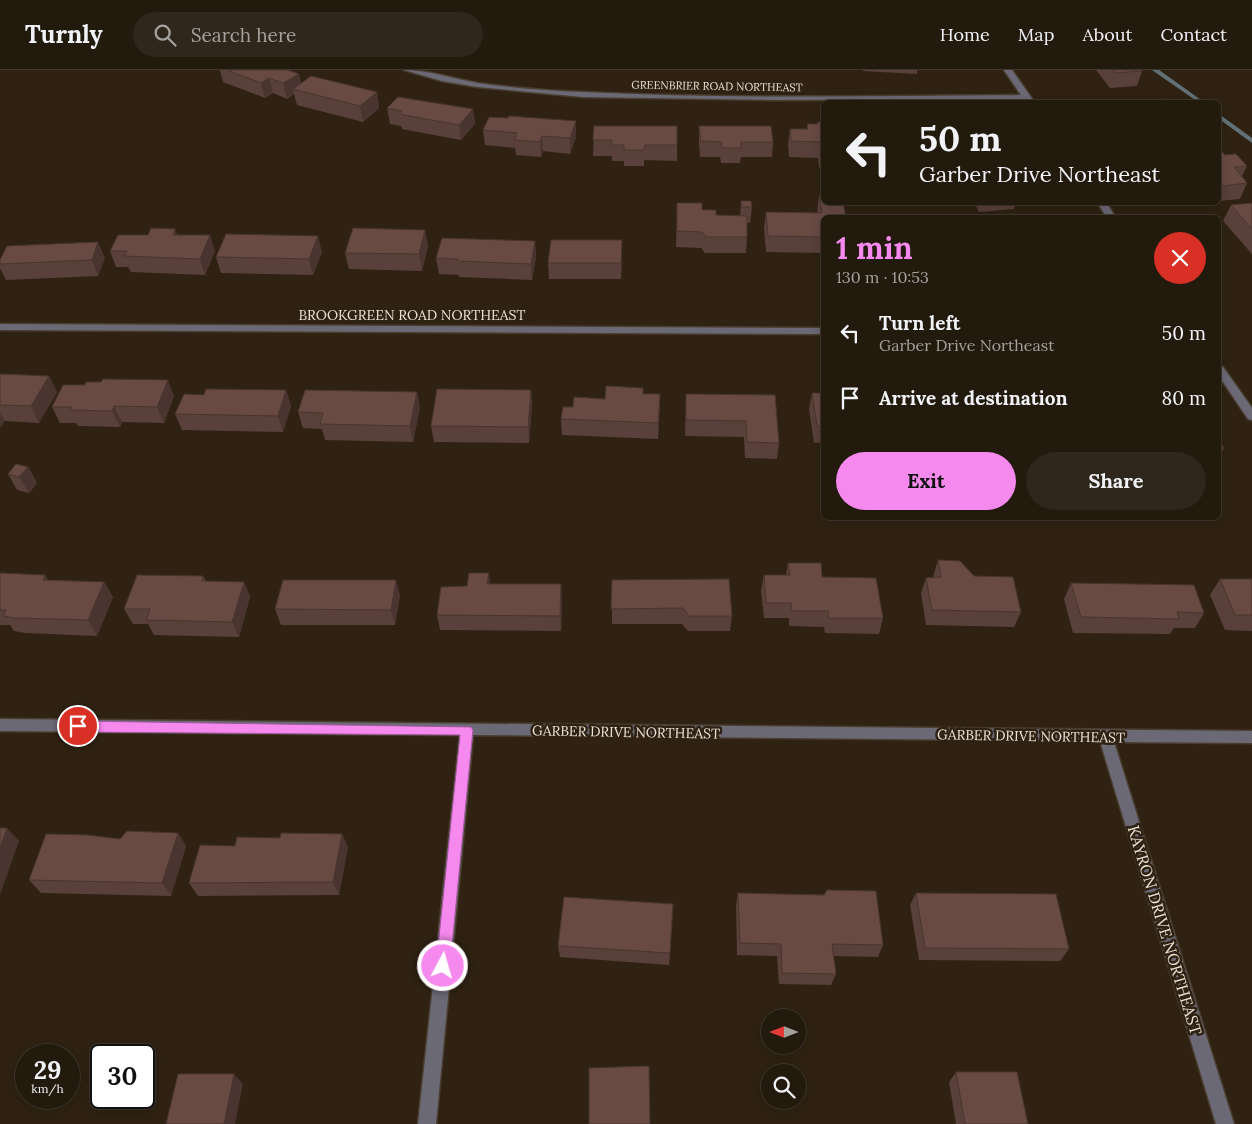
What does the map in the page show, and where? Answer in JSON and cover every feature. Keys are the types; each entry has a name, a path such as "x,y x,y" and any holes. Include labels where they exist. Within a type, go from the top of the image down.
{"street":[{"name":"GREENBRIER ROAD NORTHEAST","path":"408,70 536,92 604,96 1029,100"},
{"path":"1008,70 1029,100"},
{"name":"BROOKGREEN ROAD NORTHEAST","path":"0,327 821,331"},
{"path":"1221,372 1252,416"},
{"name":"GARBER DRIVE NORTHEAST","path":"0,725 1252,737"},
{"path":"427,1124 467,730"},
{"name":"KAYRON DRIVE NORTHEAST","path":"1106,737 1225,1124"}],"building":[{"path":"227,70 288,70 299,74 283,83 269,78 261,83"},
{"path":"1113,70 1141,70 1142,71 1115,73"},
{"path":"311,76 377,92 360,106 293,89"},
{"path":"398,97 473,109 459,125 399,114 402,111 387,108"},
{"path":"509,116 576,121 570,138 542,136 540,142 515,140 517,133 483,130 489,117 508,118"},
{"path":"817,122 821,122 821,152 820,142 791,141 790,129 808,129 807,124 818,124"},
{"path":"594,126 677,126 677,145 645,145 644,150 624,150 624,145 612,145 612,140 593,140"},
{"path":"699,126 771,126 773,142 741,142 741,148 722,148 721,142 701,141"},
{"path":"1221,150 1225,155 1236,154 1247,166 1234,167 1247,183 1223,186 1221,183"},
{"path":"819,195 821,195 821,205 844,205 845,215 821,215 821,237 768,236 766,212 822,213"},
{"path":"741,201 751,201 752,207 742,207"},
{"path":"677,203 702,203 702,210 716,210 716,215 747,216 747,237 706,237 702,232 677,231"},
{"path":"1252,203 1252,229 1231,205"},
{"path":"151,228 175,229 173,235 210,235 200,259 124,256 127,251 110,251 118,235 148,235"},
{"path":"353,228 425,230 419,254 345,253"},
{"path":"226,234 318,236 309,259 216,257"},
{"path":"442,238 535,241 531,264 457,261 458,259 436,258"},
{"path":"551,240 622,240 621,263 548,263"},
{"path":"98,242 92,260 0,264 7,246"},
{"path":"0,374 49,376 31,406 0,405"},
{"path":"103,379 168,380 157,407 114,406 112,411 70,410 72,407 52,407 63,385 85,385 86,382 101,382"},
{"path":"606,386 643,388 643,394 660,394 658,423 561,419 563,407 573,407 574,397 605,399"},
{"path":"206,389 286,390 278,416 175,414 184,394 204,395"},
{"path":"437,389 531,390 528,427 431,426"},
{"path":"305,390 417,392 410,426 320,424 323,413 298,412"},
{"path":"812,393 821,393 821,426 817,426"},
{"path":"686,394 775,395 779,443 747,442 746,421 686,420"},
{"path":"16,464 28,467 19,477 8,474"},
{"path":"938,560 960,561 974,576 1013,577 1021,612 932,610 926,578 941,577"},
{"path":"788,563 821,563 822,577 876,578 883,618 829,618 828,611 792,611 791,603 766,603 764,575 790,575"},
{"path":"0,573 45,575 43,580 104,582 88,620 15,618 3,616 6,610 0,610"},
{"path":"469,573 489,573 487,584 561,584 560,616 437,615 441,587 467,586"},
{"path":"137,575 203,576 202,581 244,582 232,622 146,620 150,609 124,609"},
{"path":"729,579 732,616 689,616 683,608 611,609 612,580"},
{"path":"1220,579 1252,579 1252,615 1235,615"},
{"path":"283,580 396,580 391,610 275,609"},
{"path":"1071,583 1194,585 1204,613 1177,612 1179,619 1081,617"},
{"path":"0,828 7,828 0,848"},
{"path":"127,831 178,833 162,883 29,880 46,834 87,835 120,839"},
{"path":"281,833 342,834 333,882 189,883 200,845 235,846 237,837 280,838"},
{"path":"827,890 876,891 883,945 832,944 836,974 782,973 781,944 740,943 738,893 824,895"},
{"path":"916,893 1056,894 1069,949 925,948"},
{"path":"564,897 673,904 670,953 558,946"},
{"path":"649,1066 650,1124 589,1124 589,1068"},
{"path":"956,1072 1017,1072 1028,1124 965,1124"},
{"path":"178,1074 234,1074 224,1124 166,1124"}],"waterway":[{"path":"1155,70 1198,100"},
{"path":"1221,118 1252,141"}],"route":[{"path":"78,726 467,730 443,966"}]}
